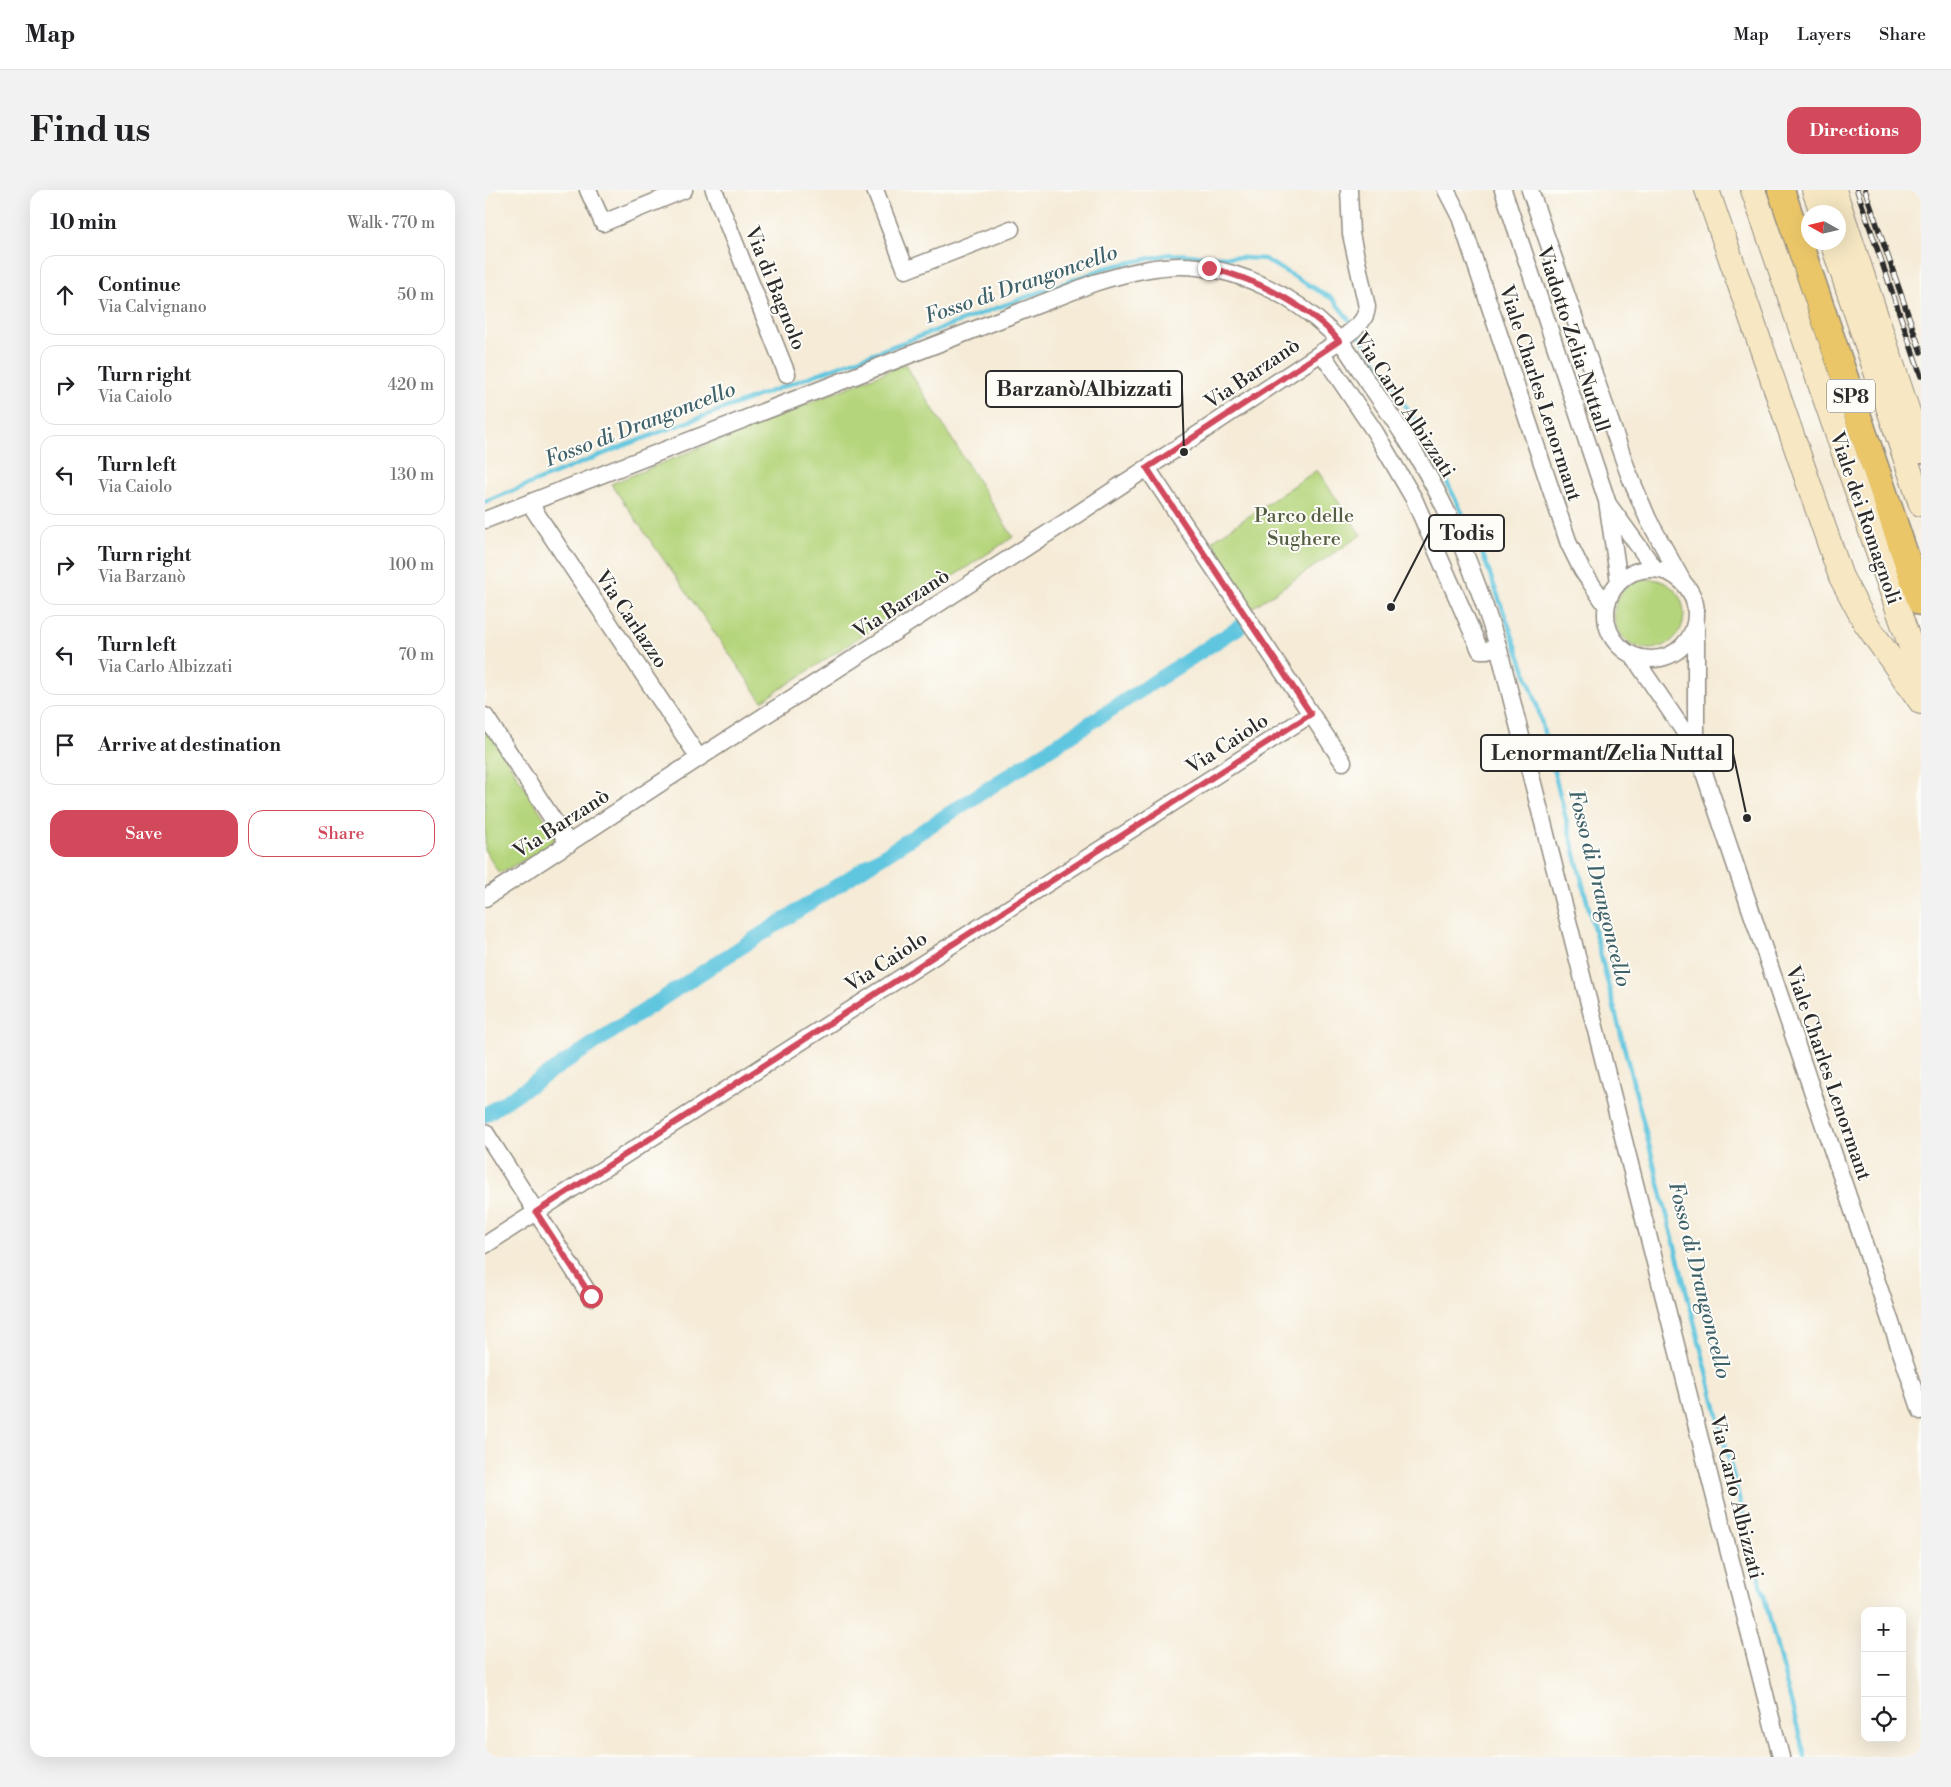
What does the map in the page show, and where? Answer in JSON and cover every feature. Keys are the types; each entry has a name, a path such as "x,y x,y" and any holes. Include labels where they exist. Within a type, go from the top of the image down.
{"main road":[{"path":"1707,190 1843,582 1858,611 1921,702"},
{"name":"Viale dei Romagnoli","path":"1753,190 1921,676"},
{"name":"SP8","path":"1781,190 1921,602"},
{"path":"1815,190 1820,205"},
{"path":"1834,190 1921,451"},
{"path":"1835,250 1921,504"}],"street":[{"path":"588,190 603,223 684,190"},
{"name":"Via di Bagnolo","path":"714,190 787,374"},
{"path":"875,190 906,270 1011,229"},
{"name":"Via Barzanò","path":"485,898 1147,468 1342,338 1360,324 1366,316 1367,307 1351,234 1349,190"},
{"name":"Viale Charles Lenormant","path":"1446,190 1460,217 1569,544 1579,565 1607,605"},
{"name":"Viadotto Zelia Nuttall","path":"1503,190 1607,501 1619,582"},
{"path":"1530,190 1630,478 1648,518 1691,593 1695,606 1696,619 1692,633 1685,644 1674,654 1661,659 1646,660 1633,656 1620,648 1610,635 1606,620 1607,605 1611,592 1619,582 1630,574 1642,570 1655,569 1670,573 1683,582"},
{"name":"Via Carlo Albizzati","path":"485,520 1094,283 1140,270 1191,266 1243,278 1269,288 1289,300 1342,338 1401,429 1445,507 1483,600 1498,646 1781,1757"},
{"path":"1321,352 1375,432 1414,499 1480,650 1487,650 1498,646"},
{"path":"1147,468 1343,762"},
{"name":"Viadotto Zelia Nuttall","path":"1607,501 1655,569"},
{"name":"Via Carlazzo","path":"530,504 699,758"},
{"name":"Viale Charles Lenormant","path":"1696,619 1696,748"},
{"name":"Viale Charles Lenormant","path":"1633,656 1696,748 1921,1411"},
{"name":"Via Caiolo","path":"485,1245 1311,714"},
{"path":"485,716 569,844"},
{"path":"485,1132 591,1296"}],"green space":[{"path":"905,364 1013,537 762,701 611,484"},
{"name":"Parco delle Sughere","path":"1317,470 1361,535 1252,608 1212,541"},
{"path":"1649,579 1662,582 1674,589 1681,601 1684,614 1681,627 1674,639 1662,646 1649,649 1636,646 1624,639 1617,627 1614,614 1617,601 1624,589 1636,582"},
{"path":"485,726 556,836 552,846 499,873 485,851"}],"waterway":[{"name":"Fosso di Drangoncello","path":"485,502 628,444 1105,268 1170,254 1264,259 1333,299 1353,325"},
{"name":"Fosso di Drangoncello","path":"1357,332 1421,430 1483,555 1536,701 1805,1757"},
{"path":"485,1115 715,964 1241,626"}],"railway":[{"path":"1857,190 1921,376"},
{"path":"1865,190 1921,352"}],"place":[{"name":"Barzanò/Albizzati","path":"1184,452"},
{"name":"Todis","path":"1391,607"},
{"name":"Lenormant/Zelia Nuttal","path":"1747,818"}],"route":[{"path":"591,1296 536,1212 1311,714 1147,468 1339,341 1323,324 1269,288 1209,268"}]}
